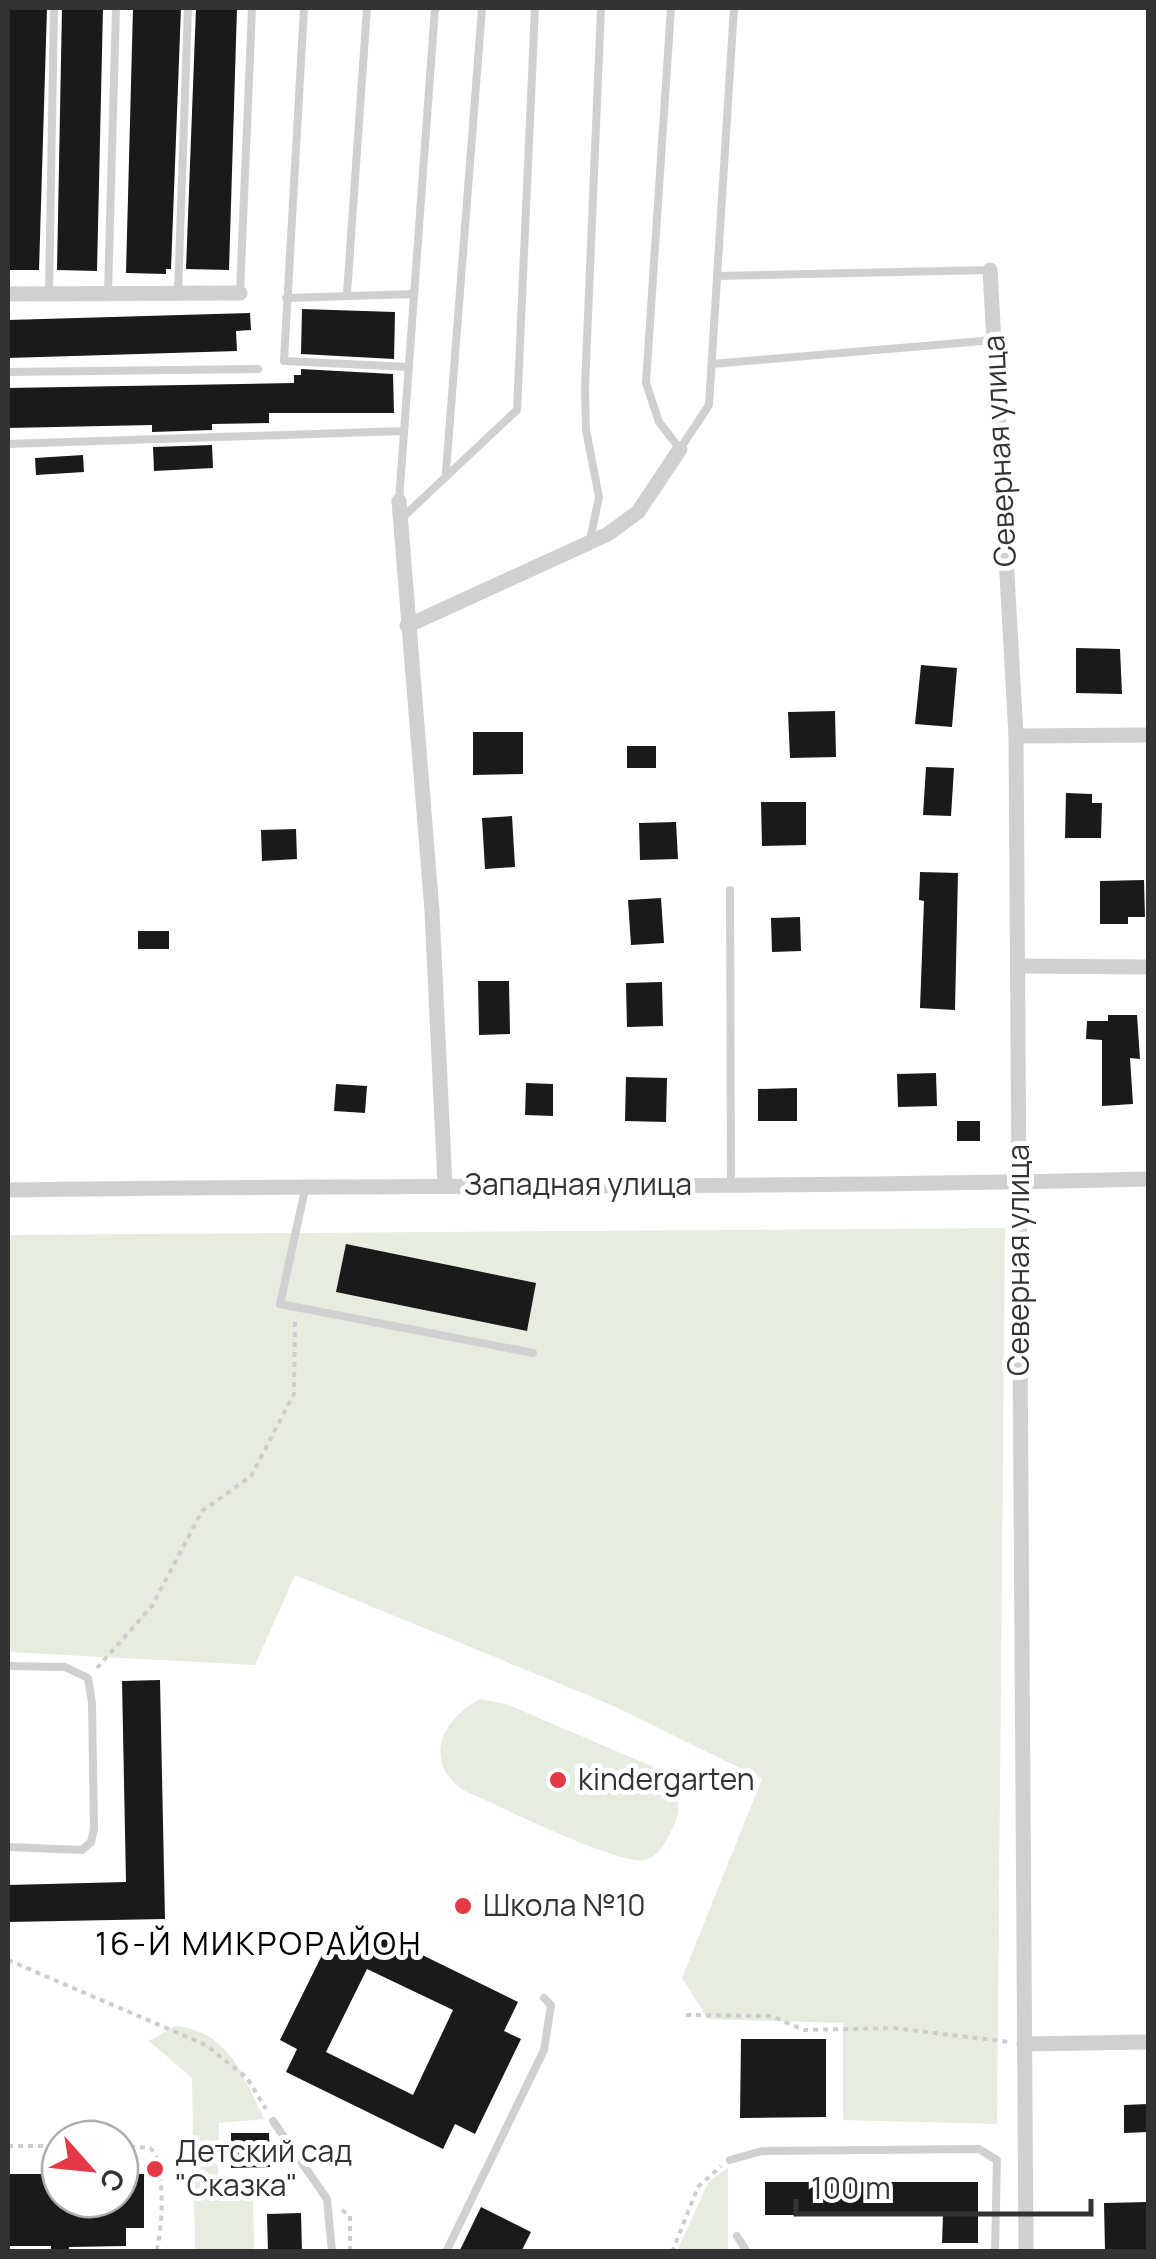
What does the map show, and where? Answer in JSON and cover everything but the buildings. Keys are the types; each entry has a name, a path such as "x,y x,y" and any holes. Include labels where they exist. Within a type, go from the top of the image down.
{"street":[{"name":"Северная улица","path":"990,270 1016,736 1026,2252"},
{"path":"8,294 240,293"},
{"path":"407,626 608,534 638,512 680,449"},
{"path":"399,501 432,911 446,1185"},
{"path":"1016,736 1148,735"},
{"path":"1018,966 1148,967"},
{"name":"Западная улица","path":"8,1190 1148,1180"},
{"path":"1024,2044 1148,2042"}],"lane":[{"path":"49,294 54,8"},
{"path":"108,294 116,8"},
{"path":"178,294 188,8"},
{"path":"240,293 252,8"},
{"path":"304,8 284,361 409,367"},
{"path":"347,294 367,8"},
{"path":"399,501 435,8"},
{"path":"446,474 482,8"},
{"path":"402,518 517,410 534,8"},
{"path":"590,540 599,497 586,430 585,387 600,8"},
{"path":"671,8 646,383 659,422 680,449 710,406 734,8"},
{"path":"717,276 990,270"},
{"path":"286,298 414,294"},
{"path":"712,364 994,340"},
{"path":"8,372 258,369"},
{"path":"8,444 404,431"},
{"path":"730,890 731,1186"},
{"path":"306,1185 280,1304 533,1352"},
{"path":"8,1666 65,1667 88,1678 92,1702 94,1829 91,1842 82,1850 8,1848"},
{"path":"446,2252 544,2050 551,2005 544,1998"},
{"path":"273,2122 327,2199 332,2252"},
{"path":"730,2160 762,2150 978,2149 996,2160 995,2252"},
{"path":"737,2236 747,2252"}],"path":[{"path":"88,1678 152,1606 202,1512 250,1476 294,1394 296,1307"},
{"path":"8,1960 206,2045 248,2078 273,2122"},
{"path":"686,2015 771,2016 804,2030 894,2028 1024,2044"},
{"path":"8,2146 40,2146"},
{"path":"140,2147 150,2148 159,2159 162,2228 156,2252"},
{"path":"672,2252 698,2187 730,2160"}],"shaded area":[{"path":"1005,1228 997,2124 843,2120 843,2023 708,2019 682,1978 762,1779 614,1706 295,1575 255,1665 8,1652 8,1235"},
{"name":"kindergarten","path":"480,1699 506,1704 651,1766 670,1785 678,1807 674,1825 659,1851 645,1860 611,1854 463,1790 450,1779 440,1754 442,1741 456,1718"},
{"path":"175,2026 194,2030 222,2047 241,2072 264,2119 219,2123 218,2182 253,2191 254,2251 195,2251 192,2078 149,2041"},
{"path":"728,2168 728,2251 677,2251 709,2181"}],"place":[{"name":"kindergarten","path":"558,1780"},
{"name":"Школа №10","path":"463,1906"},
{"name":"Детский сад \"Сказка\"","path":"155,2169"}],"district":[{"name":"16-Й МИКРОРАЙОН","path":"259,1944"}]}
